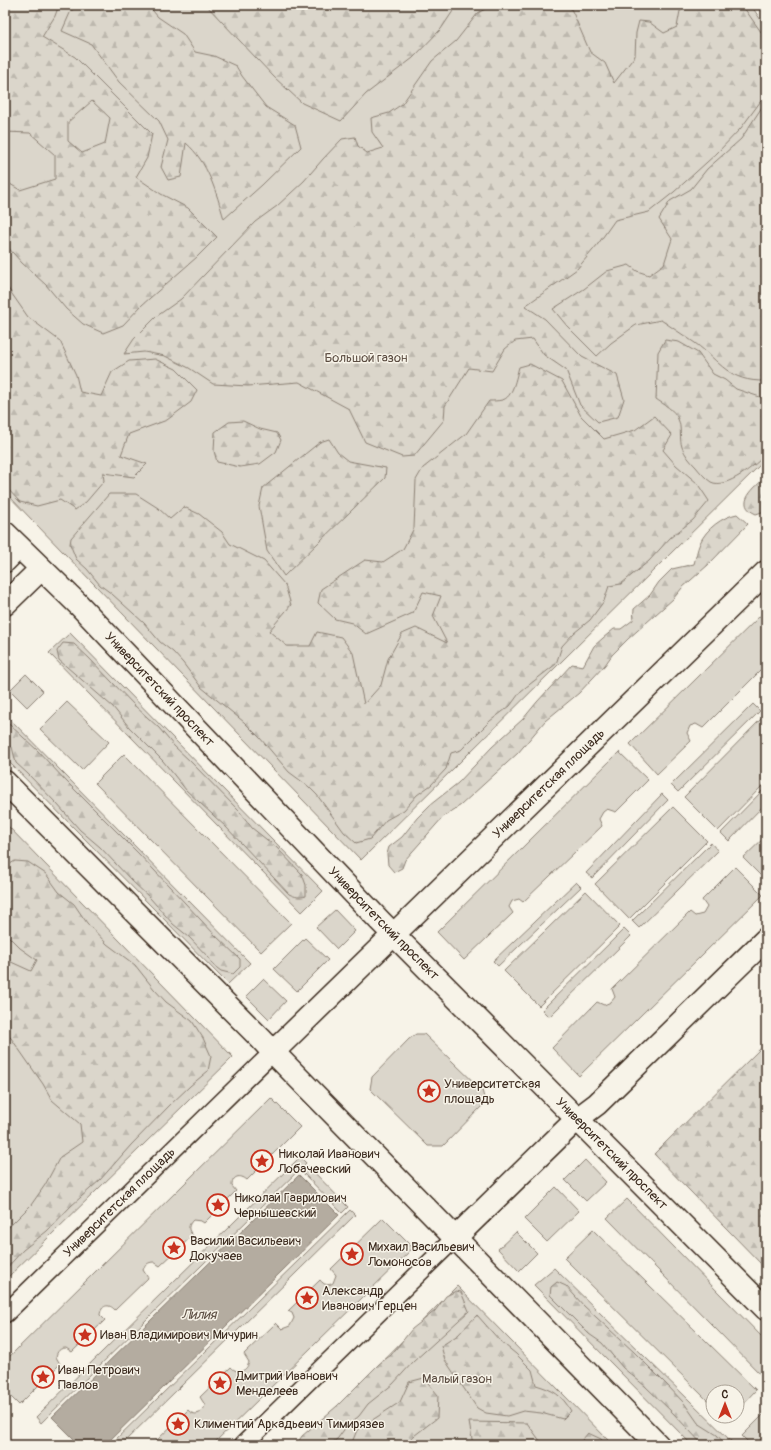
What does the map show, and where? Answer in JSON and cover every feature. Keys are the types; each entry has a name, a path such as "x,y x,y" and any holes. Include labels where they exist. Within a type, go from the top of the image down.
{"main road":[{"name":"Университетский проспект","path":"10,547 41,569 84,611 394,935 766,1309"},
{"path":"5,604 41,569"},
{"name":"Университетская площадь","path":"273,1052 766,572"},
{"path":"5,782 256,1033 658,1445"},
{"path":"455,1238 577,1119 597,1104 766,939"}],"street":[{"name":"Университетская площадь","path":"5,1314 273,1052"},
{"path":"243,1445 455,1238"}],"green space":[{"name":"Большой газон","path":"5,5 751,5 766,28 766,459 361,860 5,492"},
{"path":"59,5 55,16 42,37 75,57 152,134 147,158 136,177 161,194 188,208 217,237 197,257 142,305 123,325 103,333 83,324 66,309 46,285 22,263 5,244 5,181 20,190 55,179 55,155 30,133 5,132 5,6","holes":["92,101 110,118 105,144 82,153 68,141 68,122"]},
{"path":"76,5 148,5 158,17 183,34 195,52 214,56 236,66 266,107 295,125 301,147 224,219 218,198 206,168 194,151 186,143 181,177 168,180 161,167 168,140 159,121 119,82 91,44 62,31 70,13"},
{"path":"206,5 457,5 441,29 413,58 366,94 341,121 302,103 274,77"},
{"path":"492,5 569,5 590,52 605,63 614,83 635,56 636,33 639,21 649,22 664,33 677,27 680,11 691,5 742,5 766,39 766,94 741,128 717,153 674,192 649,212 615,220 598,244 577,269 525,306 545,319 582,357 617,375 624,399 618,417 598,422 580,405 566,370 544,355 533,339 515,341 505,349 492,371 469,368 445,406 444,420 414,456 402,457 365,442 349,409 299,382 248,386 213,384 189,368 165,356 144,352 124,354 134,339 157,316 181,299 255,222 277,206 304,181 342,139 355,137 358,146 367,153 383,148 372,132 371,118 389,113 402,104 432,61 456,41 478,13"},
{"path":"766,101 766,381 743,378 726,370 695,343 661,320 636,325 611,343 597,356 567,326 553,309 584,289 607,271 629,265 637,271 649,275 664,264 672,239 659,219 670,201 691,189 707,169 741,139"},
{"path":"5,284 28,317 60,341 76,375 80,392 101,396 112,372 129,361 155,359 176,369 197,390 191,402 167,420 129,434 121,455 147,464 134,477 103,473 104,481 86,502 75,510 60,500 37,506 20,502 5,486"},
{"path":"665,340 679,342 698,353 713,374 725,380 736,389 766,399 766,454 756,464 741,475 717,484 711,482 703,475 683,450 681,444 680,425 676,416 656,399 658,352"},
{"path":"530,364 562,381 581,416 604,439 635,430 654,416 672,435 663,450 676,465 697,483 709,501 693,520 670,538 649,561 621,584 609,586 604,601 590,620 574,633 562,646 556,664 521,691 510,706 490,721 461,750 451,753 446,769 431,785 417,795 404,810 386,820 370,839 356,843 344,832 317,795 308,786 289,772 244,722 201,687 183,663 173,652 160,642 144,623 100,585 87,569 76,559 70,544 71,538 109,494 136,494 158,508 170,519 184,507 199,514 222,532 230,544 264,561 285,585 291,605 269,631 287,646 310,646 317,632 341,637 353,653 364,704 381,685 388,659 402,634 416,628 447,643 433,616 441,596 423,592 413,613 366,634 352,623 335,619 318,603 321,589 365,560 383,562 403,549 414,528 416,480 423,468 466,434 489,401 497,401 506,398 514,386 519,367"},
{"path":"243,421 260,429 277,433 281,440 276,452 260,464 240,467 217,462 214,451 215,432 229,422"},
{"path":"329,439 338,453 348,461 386,468 385,478 284,576 267,551 259,506 263,488 320,442"},
{"path":"766,477 766,507 762,512 756,514 749,510 746,505 746,501 752,490"},
{"path":"737,514 748,524 708,565 682,588 673,599 612,655 605,665 579,693 545,721 518,753 461,805 443,817 405,860 402,868 394,872 388,865 387,854 389,847 402,837 417,818 430,805 458,783 492,747 523,719 572,664 583,666 594,646 614,629 621,629 633,620 634,609 650,595 659,582 672,569 694,564 700,543 710,528 720,521"},
{"path":"766,610 766,665 703,728 696,724 690,726 687,733 691,741 657,774 630,744"},
{"path":"70,633 323,891 302,912 49,653"},
{"path":"63,643 74,644 89,658 240,812 252,828 276,847 302,874 306,885 306,896 298,897 289,894 226,827 186,790 163,761 129,727 113,707 59,660 57,651"},
{"path":"26,674 43,691 27,707 10,690"},
{"path":"67,702 109,742 82,770 40,729"},
{"path":"753,704 760,711 678,792 671,785"},
{"path":"5,714 250,963 228,984 5,758"},
{"path":"764,716 766,719 766,782 718,831 684,797"},
{"path":"5,723 10,725 37,750 139,854 215,935 240,959 240,967 233,974 221,971 213,965 209,958 189,937 173,924 150,898 100,847 80,830 57,804 16,763 12,747 5,747"},
{"path":"619,752 648,780 616,812 607,809 603,812 599,819 602,826 523,902 519,899 512,901 509,907 513,913 464,960 437,932"},
{"path":"124,754 291,923 261,952 95,783"},
{"path":"766,787 766,803 729,841 721,833"},
{"path":"662,794 668,800 592,878 586,873"},
{"path":"673,807 707,841 629,919 595,884"},
{"path":"5,823 233,1057 5,1280"},
{"path":"766,836 766,881 743,858"},
{"path":"711,843 718,851 639,928 632,921"},
{"path":"15,861 28,862 46,874 59,892 74,904 87,923 107,944 135,965 166,1002 192,1021 203,1038 211,1056 208,1071 170,1105 131,1145 100,1180 71,1206 47,1231 23,1250 5,1270 5,1231 31,1205 45,1185 60,1157 82,1142 80,1124 52,1100 43,1084 11,1038 5,1032 5,957 9,961 31,971 37,960 20,948 5,933 5,867"},
{"path":"735,867 763,895 579,1076 552,1048 597,1002 604,1005 611,1002 615,997 612,989 690,912 695,916 703,914 707,907 702,900"},
{"path":"576,882 581,887 498,966 493,961"},
{"path":"586,891 620,926 539,1006 504,971"},
{"path":"335,910 355,931 337,949 316,927"},
{"path":"624,929 631,936 549,1017 542,1010"},
{"path":"305,938 328,960 297,991 274,969"},
{"path":"263,979 286,1001 269,1019 246,996"},
{"path":"416,1034 424,1034 482,1090 484,1098 482,1106 443,1146 428,1146 370,1089 372,1077 409,1039"},
{"path":"766,1043 766,1269 654,1154"},
{"path":"271,1098 300,1127 247,1180 242,1177 235,1178 232,1186 236,1191 204,1223 193,1220 189,1228 193,1235 160,1266 154,1262 148,1263 143,1270 148,1278 115,1310 110,1306 104,1307 100,1315 105,1320 72,1352 66,1348 59,1350 56,1357 60,1364 19,1405 5,1391 5,1361"},
{"path":"300,1157 306,1163 41,1423 36,1417"},
{"path":"585,1160 606,1182 586,1201 565,1180"},
{"path":"308,1166 348,1207 342,1213 302,1172"},
{"path":"556,1187 579,1211 547,1242 524,1219"},
{"path":"627,1199 766,1341 766,1380 607,1218"},
{"path":"350,1210 355,1215 121,1445 110,1445"},
{"path":"383,1218 413,1248 212,1445 160,1445 156,1441 188,1410 195,1414 202,1411 205,1405 200,1397 231,1367 236,1371 244,1370 249,1362 244,1354 276,1323 282,1329 290,1326 294,1318 292,1313 288,1311 320,1280 326,1284 333,1283 336,1275 331,1269"},
{"path":"593,1230 756,1390 745,1402 745,1384 705,1384 705,1398 564,1258"},
{"path":"516,1232 537,1253 519,1271 498,1249"},
{"path":"554,1268 705,1416 705,1424 714,1424 735,1445 692,1445 534,1285"},
{"path":"557,1282 566,1286 584,1306 667,1385 684,1403 698,1423 717,1435 726,1445 703,1445 645,1386 623,1368 602,1343 589,1334 550,1295 551,1287"},
{"name":"Малый газон","path":"457,1286 613,1445 299,1445"},
{"path":"456,1291 461,1292 469,1311 413,1362 393,1384 368,1404 359,1416 346,1427 338,1438 330,1445 296,1445 302,1436 337,1406 379,1364 391,1355 412,1329 435,1311 446,1296"},
{"path":"477,1315 500,1341 532,1370 536,1385 552,1391 564,1401 571,1411 563,1419 541,1413 523,1411 507,1416 486,1413 477,1408 445,1360 441,1346 458,1335"},
{"path":"424,1378 438,1395 437,1418 410,1439 408,1445 351,1445 357,1430 400,1402 409,1382"},
{"path":"766,1412 766,1445 751,1445 742,1436"},
{"path":"469,1422 527,1423 543,1445 473,1445"},
{"path":"588,1433 601,1439 606,1445 578,1445"}],"water":[{"name":"Лилия","path":"299,1175 339,1215 105,1445 80,1445 52,1417"}],"place":[{"name":"Университетская площадь","path":"429,1091"},
{"name":"Николай Иванович Лобачевский","path":"262,1161"},
{"name":"Николай Гаврилович Чернышевский","path":"218,1205"},
{"name":"Василий Васильевич Докучаев","path":"174,1248"},
{"name":"Михаил Васильевич Ломоносов","path":"352,1254"},
{"name":"Александр Иванович Герцен","path":"307,1298"},
{"name":"Иван Владимирович Мичурин","path":"85,1335"},
{"name":"Иван Петрович Павлов","path":"43,1377"},
{"name":"Дмитрий Иванович Менделеев","path":"220,1383"},
{"name":"Климентий Аркадьевич Тимирязев","path":"178,1424"}]}
